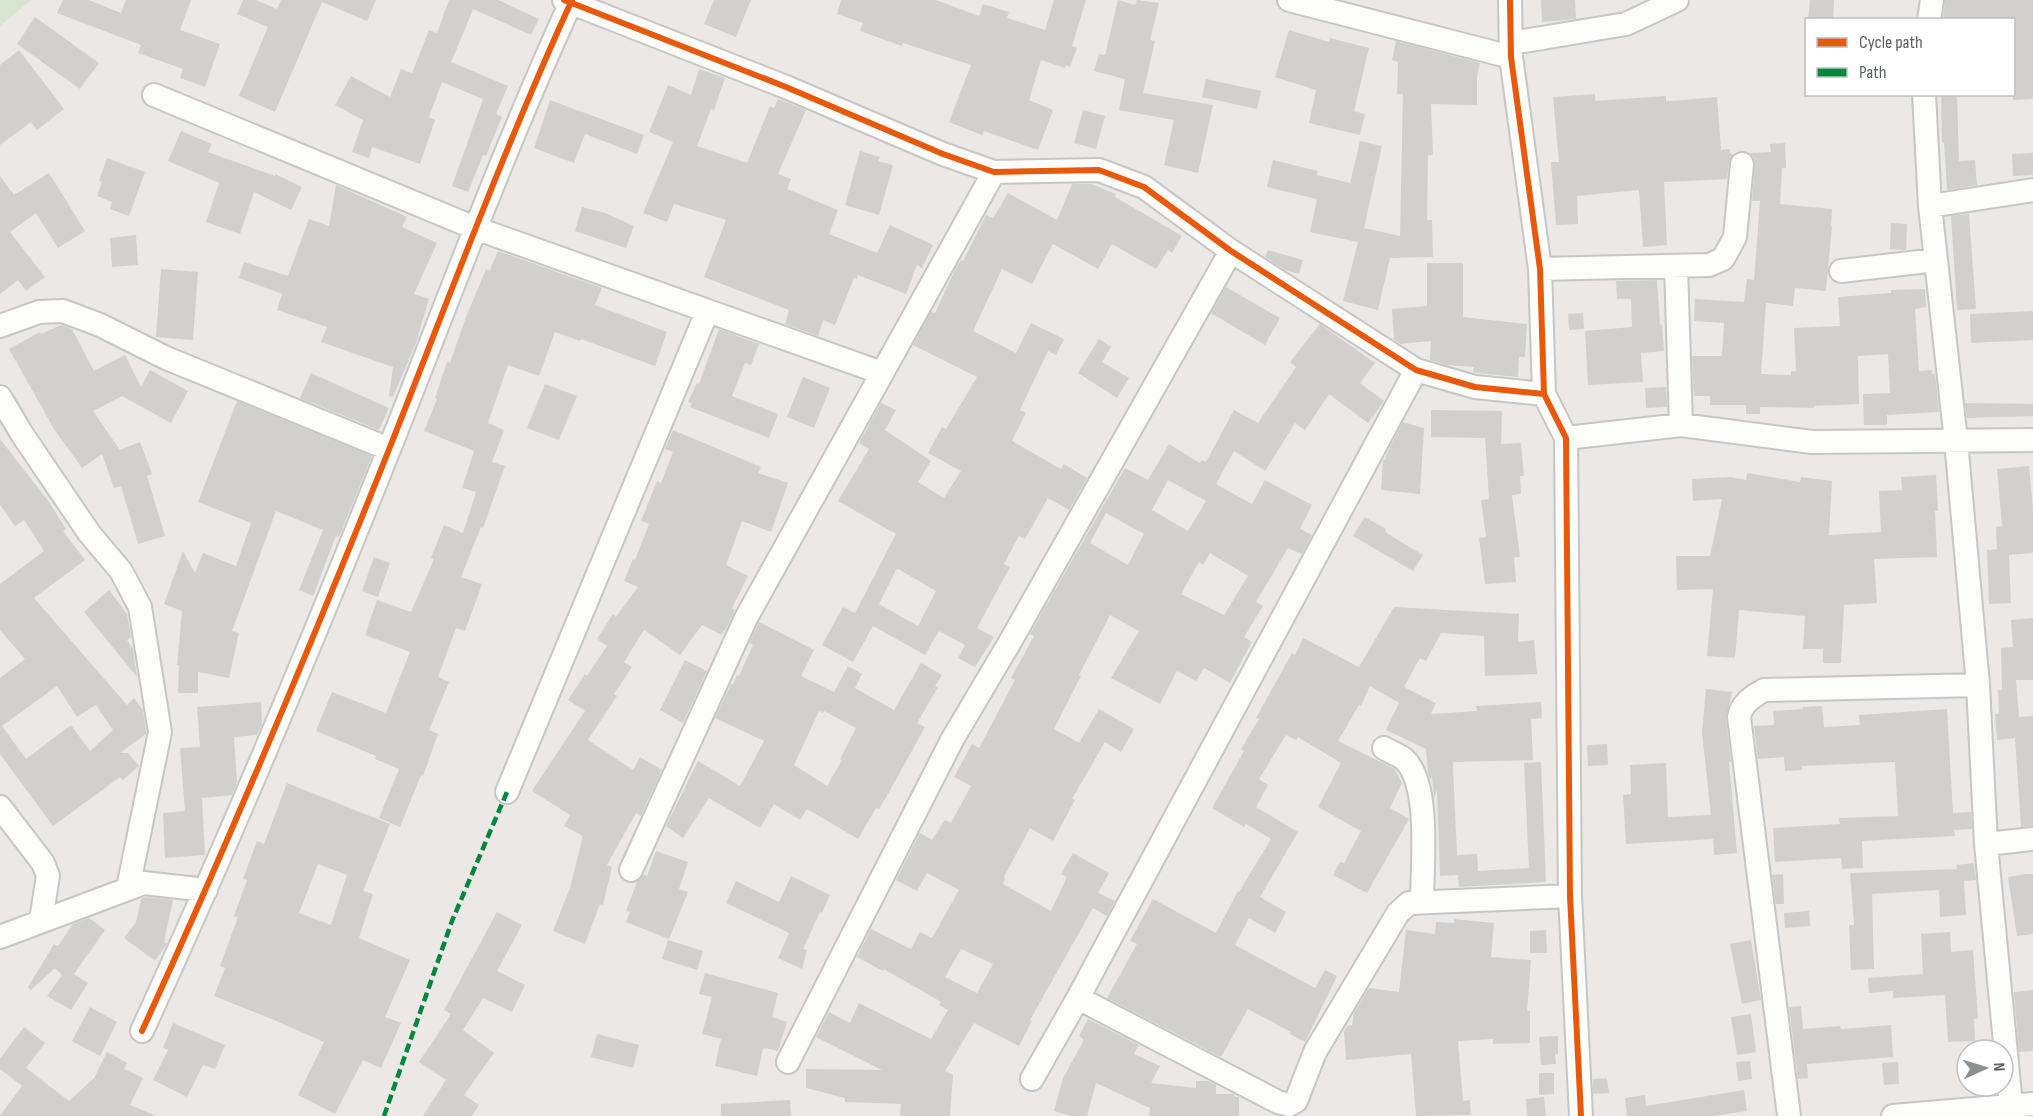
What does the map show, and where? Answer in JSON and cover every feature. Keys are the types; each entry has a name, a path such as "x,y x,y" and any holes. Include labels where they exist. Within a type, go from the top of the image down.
{"street":[{"path":"1290,0 1512,50 1626,24 1677,0"},
{"path":"1510,0 1512,50 1540,269 1544,394 1566,438 1570,896 1581,1116"},
{"path":"1929,18 1932,0"},
{"path":"142,1031 206,890 389,449 569,1 786,87 943,154 994,172 1099,170 1144,188 1231,251 1416,370 1475,387 1544,394"},
{"path":"154,95 476,228 882,374"},
{"path":"1893,1116 2022,1105 1986,844 1978,685 1956,441 1930,206 1924,96"},
{"path":"1540,269 1709,265 1723,259 1735,237 1743,164"},
{"path":"632,870 746,618 994,172"},
{"path":"1930,206 2033,190"},
{"path":"788,1062 952,740 1010,642 1231,251"},
{"path":"1841,271 1936,260"},
{"path":"1676,266 1681,426"},
{"path":"0,326 39,312 63,311 100,325 166,358 389,449"},
{"path":"507,792 706,312"},
{"path":"1032,1079 1078,998 1416,370"},
{"path":"0,397 22,434 89,533 121,571 140,607 160,732 128,888"},
{"path":"1566,438 1681,426 1812,442 2033,440"},
{"path":"1789,1116 1739,717 1741,707 1750,698 1764,690 1978,685"},
{"path":"1384,748 1405,760 1419,785 1423,808 1422,901"},
{"path":"0,807 43,863 48,876 41,920"},
{"path":"1986,844 2033,839"},
{"path":"0,937 144,883 206,890"},
{"path":"1078,998 1278,1102 1289,1105 1296,1101 1315,1052 1398,913 1409,903 1570,896"}],"green space":[{"path":"0,0 31,0 0,26"}],"building":[{"path":"63,0 89,0 121,13 126,0 191,0 180,30 220,44 205,87 180,78 183,69 138,53 141,45 57,13"},
{"path":"243,0 256,0 277,9 281,0 376,0 367,21 322,2 275,112 239,96 268,27 237,14"},
{"path":"449,0 498,0 539,19 531,35 473,9 451,62 508,86 496,114 502,117 468,192 452,186 483,99 442,82 429,117 435,120 420,164 372,147 369,158 352,152 363,120 335,105 351,76 390,97 401,69 412,73 429,30 437,33"},
{"path":"714,0 751,0 736,37 704,24"},
{"path":"841,0 936,0 979,16 983,4 1009,12 1007,18 1045,30 1054,0 1086,0 1072,46 1077,48 1070,67 1066,65 1065,68 1041,60 1029,100 1053,110 1038,150 984,131 982,135 949,122 971,65 903,43 902,46 860,31 863,23 837,14"},
{"path":"1118,0 1135,5 1137,0 1159,3 1150,40 1155,41 1143,93 1213,105 1198,173 1164,165 1174,120 1119,110 1125,79 1094,71 1099,54 1105,55"},
{"path":"1541,0 1575,0 1576,19 1542,22"},
{"path":"1810,0 1834,0 1833,18 1808,18"},
{"path":"1945,0 2033,0 2033,99 2013,100 2015,96 2015,18 1943,18"},
{"path":"35,17 99,63 80,89 17,44"},
{"path":"1289,30 1329,42 1330,38 1369,48 1354,111 1365,114 1360,135 1309,123 1316,90 1275,77"},
{"path":"1396,41 1480,63 1477,76 1477,105 1431,104 1433,155 1428,155 1427,220 1432,220 1433,257 1390,258 1378,310 1343,301 1358,242 1310,232 1317,199 1267,187 1273,160 1318,171 1317,175 1350,183 1360,141 1382,146 1364,228 1400,236 1403,94 1397,94 1398,62 1392,60"},
{"path":"19,50 64,109 37,130 31,122 0,145 0,65"},
{"path":"699,69 725,78 714,110 711,109 697,146 747,163 770,106 774,108 778,99 806,110 778,174 791,179 787,189 838,210 829,234 877,253 890,225 933,245 922,268 917,265 906,294 858,275 857,279 854,278 835,325 823,320 818,336 785,324 789,310 704,277 726,220 674,204 667,222 643,213 673,142 649,132 668,85 691,95"},
{"path":"1206,79 1261,91 1257,109 1202,97"},
{"path":"1595,94 1595,101 1666,96 1666,101 1717,97 1721,150 1730,149 1730,154 1734,154 1729,162 1727,179 1664,182 1667,245 1643,247 1639,190 1577,196 1578,224 1556,225 1551,162 1559,162 1553,97"},
{"path":"1941,96 1957,96 1959,161 1975,160 1977,185 1947,190 1944,142 1942,142"},
{"path":"550,100 644,135 637,154 585,134 574,163 534,148"},
{"path":"1083,110 1105,116 1096,149 1074,143"},
{"path":"181,131 212,144 208,152 275,176 275,174 302,187 291,210 254,192 240,234 206,222 219,183 168,161"},
{"path":"1785,143 1786,168 1782,168 1780,204 1832,209 1826,291 1795,288 1793,306 1766,303 1761,374 1791,375 1791,371 1796,371 1794,328 1840,326 1838,297 1891,293 1891,290 1925,289 1926,307 1915,309 1919,371 1932,370 1932,374 1935,374 1939,412 1887,415 1887,425 1864,425 1863,394 1890,393 1888,354 1858,356 1859,404 1814,406 1814,408 1760,407 1760,414 1746,414 1746,405 1710,405 1710,396 1694,396 1692,356 1722,356 1724,323 1694,321 1695,299 1744,302 1747,279 1754,280 1760,201 1752,201 1755,165 1750,153 1771,152 1770,144"},
{"path":"860,151 880,157 878,161 893,165 879,215 845,205"},
{"path":"2033,153 2033,175 2013,176 2012,154"},
{"path":"107,158 145,172 129,216 110,209 112,202 97,196 102,182 99,181"},
{"path":"49,173 85,231 58,248 36,213 10,232 45,277 26,291 18,280 0,294 0,176 14,195"},
{"path":"1072,184 1091,184 1116,194 1115,197 1182,236 1172,253 1168,250 1156,269 1112,244 1098,269 1053,244 1032,284 1002,269 973,331 1016,353 1031,323 1064,339 1056,355 1048,351 1020,410 1026,413 1012,441 1061,469 1064,464 1087,478 1069,510 1048,498 1025,539 1019,536 1004,564 1010,567 977,628 994,637 975,667 958,658 965,645 939,631 925,655 873,626 853,662 822,645 843,607 855,613 896,534 838,501 869,449 859,443 881,403 896,410 885,430 931,461 918,482 944,498 961,471 928,453 942,427 946,429 977,377 913,345 931,312 935,313 954,272 961,260 963,261 986,215 993,218 1008,193 1057,220","holes":["898,569 936,591 918,626 879,604"]},
{"path":"336,185 407,217 402,227 437,243 414,294 429,299 416,343 393,397 389,396 393,367 321,342 327,327 277,310 282,294 239,278 244,262 288,276 309,219 329,226"},
{"path":"582,207 605,213 634,226 626,248 575,231"},
{"path":"1969,214 1976,309 1957,310 1951,216"},
{"path":"1891,223 1907,224 1906,250 1890,249"},
{"path":"136,235 138,265 112,267 110,238"},
{"path":"1268,250 1303,260 1299,274 1285,270 1265,257"},
{"path":"498,251 602,288 595,305 667,332 655,366 555,332 539,376 508,365 488,423 504,430 492,462 505,466 483,528 481,527 461,577 482,584 465,631 456,628 438,677 449,682 429,730 438,734 423,776 421,775 400,827 379,818 399,769 375,759 376,756 316,731 332,692 386,713 410,652 365,635 377,600 411,612 434,559 431,558 444,525 463,533 476,492 462,488 474,451 424,431 437,399 435,398 447,362 450,363 486,269 490,270"},
{"path":"1427,263 1463,263 1463,317 1527,324 1525,357 1519,357 1518,377 1476,373 1473,372 1474,367 1447,365 1430,360 1431,341 1400,344 1394,340 1392,309 1427,306"},
{"path":"161,269 198,272 193,340 156,337"},
{"path":"1657,280 1664,351 1641,353 1643,382 1588,385 1585,331 1632,327 1631,299 1617,299 1616,281"},
{"path":"1226,287 1280,318 1265,345 1211,313"},
{"path":"2033,311 2033,340 1971,343 1970,314"},
{"path":"1583,313 1584,329 1569,330 1568,314"},
{"path":"1320,324 1375,363 1360,383 1384,401 1368,423 1329,394 1305,430 1295,423 1265,471 1234,451 1216,484 1252,504 1265,480 1312,505 1300,529 1312,535 1302,554 1288,548 1256,602 1263,606 1244,637 1252,642 1230,683 1204,668 1196,681 1177,671 1160,704 1111,678 1139,631 1110,615 1054,729 1079,743 1099,709 1134,729 1121,752 1105,742 1072,799 1075,800 1053,841 1030,828 1004,877 1003,884 1051,911 1067,877 1061,874 1073,853 1109,873 1098,893 1115,901 1107,916 1093,908 1030,1020 1032,1021 1019,1046 974,1023 945,1071 953,1075 950,1116 900,1116 901,1104 845,1102 845,1098 806,1088 806,1069 882,1070 816,1037 829,1012 850,1023 859,1003 931,1039 948,1010 939,1005 941,1002 884,969 883,971 857,957 871,929 911,949 920,932 932,938 959,890 927,873 917,891 896,880 920,833 932,840 945,820 951,823 971,786 954,777 972,744 979,748 1015,680 1011,678 1034,636 1030,634 1125,468 1148,480 1169,444 1200,463 1202,460 1206,462 1234,410 1258,423 1296,367 1290,362","holes":["1168,480 1206,501 1188,531 1152,510","1106,513 1144,534 1128,565 1090,543","1210,553 1248,576 1224,615 1181,594 1199,562 1203,565","961,949 993,964 977,993 945,977"]},
{"path":"61,325 72,329 94,371 125,355 141,387 150,370 188,391 171,423 122,396 93,411 120,450 140,442 152,474 147,476 165,536 138,544 121,486 114,488 102,454 82,468 54,429 9,349 40,332 41,334"},
{"path":"719,329 759,344 751,365 745,363 732,396 778,414 769,438 690,407 692,403 688,402 697,383 699,384"},
{"path":"1099,339 1111,347 1102,362 1129,378 1117,398 1078,373"},
{"path":"311,373 389,408 379,430 300,398"},
{"path":"803,377 830,388 814,428 787,417"},
{"path":"545,384 577,396 559,440 527,428"},
{"path":"1666,387 1667,407 1646,408 1645,388"},
{"path":"237,401 372,456 339,537 336,536 313,596 299,590 323,530 276,511 232,631 239,633 229,678 198,672 198,693 178,693 179,665 177,665 182,611 164,604 183,551 195,573 203,553 236,566 251,523 198,502"},
{"path":"1965,403 2033,404 2033,416 1967,418"},
{"path":"1431,410 1502,411 1501,444 1521,443 1524,476 1520,476 1521,494 1512,495 1520,557 1514,557 1516,582 1485,584 1479,538 1486,537 1481,500 1489,499 1485,438 1431,437"},
{"path":"1403,422 1424,428 1420,494 1381,490 1383,460"},
{"path":"673,430 761,467 758,473 788,483 771,532 742,521 726,565 748,576 732,608 735,610 722,635 702,625 680,655 644,630 624,662 632,667 614,694 617,696 588,740 633,770 640,757 662,770 641,816 636,813 607,865 612,867 603,905 600,904 585,944 553,931 570,888 583,836 564,826 570,815 532,791 585,711 568,700 607,646 597,639 613,614 616,617 638,587 624,581 649,524 641,521 657,481 661,483 673,452 665,449"},
{"path":"0,439 49,502 66,529 63,531 85,560 34,598 127,705 134,698 143,710 146,734 120,753 128,753 139,766 123,780 120,777 53,826 0,754 0,678 25,659 0,630 0,584 44,551 24,520 15,526 0,505","holes":["57,686 77,717 96,705 113,730 90,751 71,725 26,759 2,726"]},
{"path":"2029,466 2033,509 2033,553 2009,555 2011,603 1989,604 1987,550 1997,549 1996,527 2002,526 1997,469"},
{"path":"1747,473 1800,482 1801,477 1832,481 1829,535 1881,532 1879,491 1902,490 1901,477 1936,475 1937,557 1874,559 1877,603 1844,605 1841,663 1823,663 1823,649 1803,649 1805,616 1739,610 1735,658 1707,656 1713,589 1677,590 1676,556 1710,556 1722,499 1693,501 1692,479 1731,477 1746,480"},
{"path":"1365,517 1423,555 1413,571 1353,536"},
{"path":"374,557 390,563 378,597 362,591"},
{"path":"109,590 127,614 131,637 127,640 133,649 137,677 84,612"},
{"path":"1394,607 1519,614 1518,642 1534,640 1537,674 1485,676 1484,636 1441,633 1426,661 1420,658 1404,687 1436,703 1431,714 1477,711 1476,706 1541,702 1542,718 1531,719 1533,760 1453,762 1453,768 1457,855 1477,854 1478,871 1529,868 1524,763 1541,762 1546,882 1459,887 1458,875 1440,876 1437,790 1434,798 1432,777 1430,780 1428,773 1426,749 1386,730 1399,703 1370,686 1361,706 1359,705 1338,741 1395,769 1402,783 1390,808 1409,819 1367,893 1333,875 1340,862 1344,863 1361,831 1318,807 1341,763 1298,737 1296,740 1286,735 1259,779 1268,785 1256,807 1298,832 1260,897 1286,912 1275,933 1249,918 1235,945 1315,988 1325,970 1337,976 1305,1042 1248,1009 1221,1057 1107,998 1137,944 1130,941 1153,899 1216,933 1238,891 1271,839 1246,824 1244,827 1212,808 1244,751 1241,749 1259,719 1256,718 1292,653 1295,655 1303,638 1359,667"},
{"path":"2033,618 2033,680 2016,680 2019,717 2033,716 2033,826 2021,827 2015,738 1997,740 1995,714 1999,714 1998,690 2002,690 2001,648 2013,647 2011,620"},
{"path":"759,622 814,650 801,676 834,692 848,666 862,674 855,688 894,710 921,663 942,675 935,686 938,687 917,723 925,727 888,794 879,809 876,808 858,839 807,809 800,820 774,804 760,828 709,798 683,838 666,826 698,761 740,786 764,741 715,718 731,684 733,685 737,675 739,676 753,645 749,643","holes":["819,711 823,713 824,711 856,728 827,786 794,765"]},
{"path":"685,660 707,671 683,723 660,710"},
{"path":"1706,689 1732,692 1726,719 1737,853 1714,855 1713,839 1626,844 1623,795 1631,794 1630,765 1666,763 1668,817 1711,815 1702,733"},
{"path":"261,702 262,724 257,735 234,737 237,782 232,795 202,798 205,855 165,858 163,813 185,811 180,748 200,747 197,707"},
{"path":"1822,706 1824,727 1860,725 1859,715 1947,709 1953,813 1971,812 1972,829 1954,830 1955,836 1862,841 1863,868 1842,869 1841,858 1775,862 1773,828 1840,824 1839,818 1898,816 1895,762 1802,766 1802,770 1785,771 1784,757 1758,759 1754,726 1774,725 1773,711"},
{"path":"1607,744 1608,765 1588,766 1587,745"},
{"path":"287,783 390,824 363,891 373,894 359,938 410,960 385,1017 401,1023 381,1068 363,1060 335,1114 298,1095 324,1042 214,996 225,968 220,966 238,917 234,916 247,880 243,879 257,841 264,844","holes":["318,864 347,875 331,925 299,913"]},
{"path":"656,851 688,862 679,889 688,892 669,939 626,922 630,912 626,911 637,882 644,874 647,876"},
{"path":"1974,863 1976,880 1964,881 1966,915 1940,917 1939,890 1872,894 1874,969 1851,970 1849,925 1854,925 1850,873 1957,869 1956,865"},
{"path":"1783,874 1784,904 1776,904 1772,875"},
{"path":"2033,874 2033,934 2017,936 2008,877"},
{"path":"791,876 830,895 803,949 807,950 802,969 778,958 789,933 726,903 736,881 779,902"},
{"path":"146,897 173,900 164,942 167,944 155,961 124,938 136,922 141,899"},
{"path":"1809,911 1810,926 1785,928 1784,913"},
{"path":"497,912 522,925 497,971 525,985 512,1012 483,998 463,1030 494,1053 464,1095 479,1105 472,1116 423,1116 446,1080 419,1062 451,1014 444,1010"},
{"path":"89,918 105,930 74,974 88,983 71,1010 47,996 62,975 55,968 31,990 28,987 54,944 58,946 73,924"},
{"path":"1454,919 1494,923 1491,957 1531,960 1527,1011 1530,1011 1530,1043 1493,1044 1493,1039 1458,1041 1463,1101 1470,1100 1471,1115 1416,1116 1411,1054 1346,1060 1344,1031 1347,1026 1352,1025 1354,1013 1369,988 1399,992 1406,930 1435,934 1436,922 1454,923"},
{"path":"1546,930 1547,953 1530,953 1530,931"},
{"path":"1950,932 1951,952 1973,950 1978,1018 1974,1019 1975,1038 1955,1038 1955,1042 1948,1042 1945,995 1893,998 1893,991 1869,993 1868,978 1923,974 1921,934"},
{"path":"668,940 703,951 697,970 662,959"},
{"path":"1751,940 1761,1000 1742,1004 1730,944"},
{"path":"705,973 778,993 772,1017 787,1022 778,1051 763,1049 757,1076 715,1066 721,1039 702,1034 712,997 699,994"},
{"path":"2033,990 2033,1051 2019,1052 2014,992"},
{"path":"1801,1006 1803,1029 1891,1025 1893,1057 1807,1064 1808,1078 1798,1079 1789,1007"},
{"path":"90,1007 117,1022 100,1056 72,1041"},
{"path":"1751,1014 1756,1052 1737,1055 1731,1017"},
{"path":"1088,1019 1139,1045 1134,1054 1160,1066 1151,1083 1196,1088 1196,1081 1208,1081 1216,1085 1216,1094 1234,1094 1235,1097 1239,1097 1239,1116 1149,1116 1150,1108 1096,1083 1087,1116 1071,1116 1054,1111 1063,1078 1084,1040 1079,1036"},
{"path":"173,1023 225,1045 215,1069 203,1065 187,1097 153,1080 168,1050 163,1048"},
{"path":"24,1027 45,1043 26,1068 69,1101 94,1078 107,1052 127,1063 124,1069 143,1078 130,1105 156,1116 0,1116 22,1086 0,1069 0,1059"},
{"path":"597,1034 639,1045 633,1068 591,1057"},
{"path":"1558,1036 1556,1064 1541,1065 1539,1037"},
{"path":"1750,1061 1752,1079 1738,1081 1736,1062"},
{"path":"1898,1062 1899,1084 1884,1085 1882,1063"},
{"path":"1539,1073 1554,1073 1554,1094 1539,1095"},
{"path":"1607,1078 1609,1093 1593,1094 1593,1079"},
{"path":"1744,1090 1747,1111 1714,1116 1627,1116 1625,1098 1645,1095 1646,1106"},
{"path":"1544,1097 1546,1116 1527,1116 1526,1099"},
{"path":"790,1100 791,1116 721,1116 721,1104"}],"marked path":[{"path":"384,1116 452,921 507,792"}],"cycle path":[{"path":"564,0 786,87 943,154 994,172 1099,170 1144,187 1231,251 1416,370 1475,387 1544,394"},
{"path":"142,1031 239,814 390,447 501,166 572,0"},
{"path":"1510,0 1511,57 1540,269 1544,394 1566,438 1570,896 1581,1116"}]}
